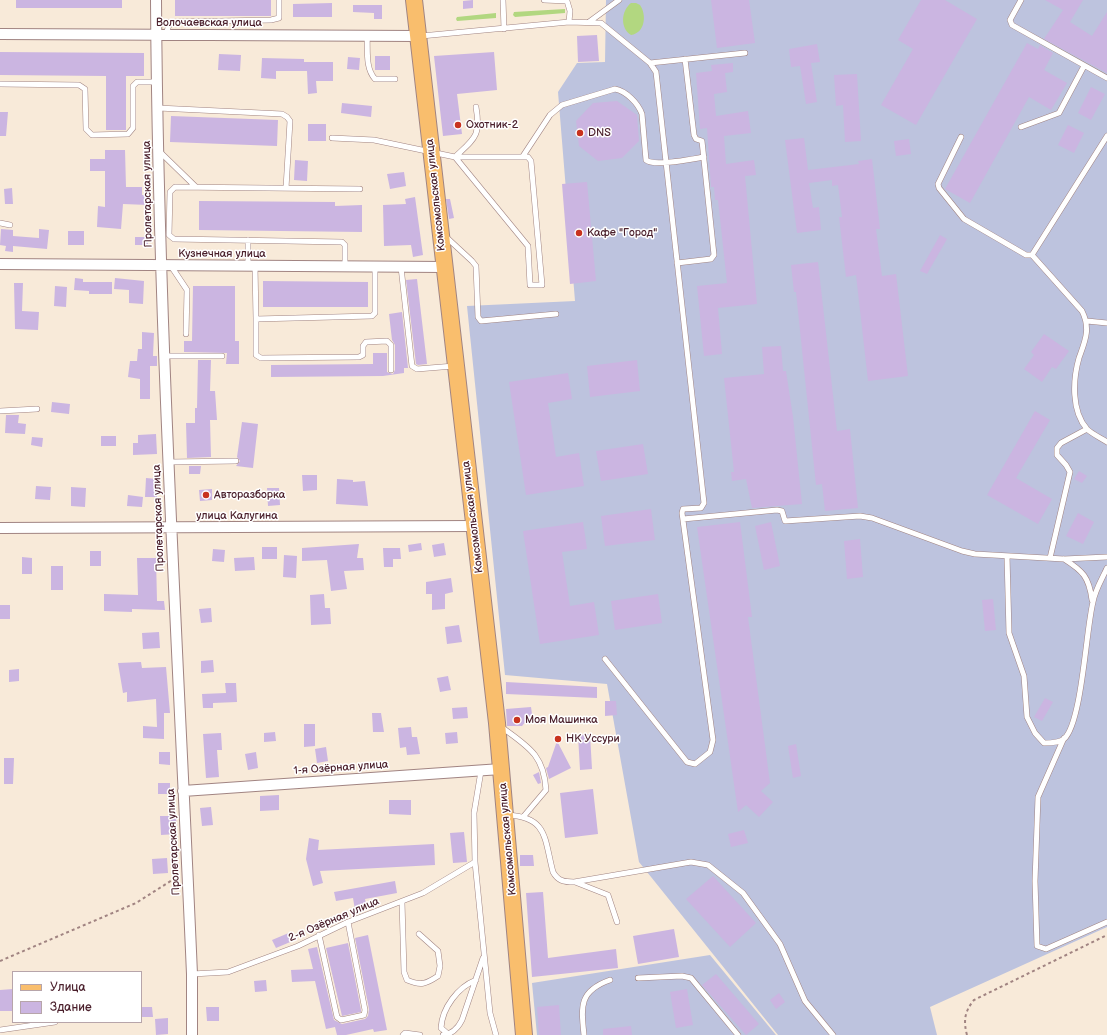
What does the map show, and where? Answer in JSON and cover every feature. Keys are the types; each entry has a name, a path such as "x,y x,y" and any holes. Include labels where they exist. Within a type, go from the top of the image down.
{"main road":[{"name":"Комсомольская улица","path":"414,0 497,723 524,1035"}],"street":[{"name":"Пролетарская улица","path":"156,0 161,34 157,82 159,152 166,266 165,356 170,462 171,528 192,974 192,1035"},
{"name":"Волочаевская улица","path":"0,34 418,36"},
{"name":"Кузнечная улица","path":"0,264 444,267"},
{"name":"улица Калугина","path":"0,528 474,526"},
{"name":"1-я Озёрная улица","path":"183,791 501,769"}],"lane":[{"path":"161,34 170,22 279,18 279,0"},
{"path":"503,0 504,29"},
{"path":"544,0 567,1 570,11 569,22"},
{"path":"589,22 619,0"},
{"path":"1021,0 1010,20 1012,25 1107,78"},
{"path":"418,36 569,22 589,22 601,24 650,63 656,72 704,503 701,508 683,509 683,519 713,740 710,752 695,764 687,762 604,659"},
{"path":"368,36 368,68 371,75 375,79 395,79"},
{"path":"650,63 745,53"},
{"path":"677,263 712,260 714,255 702,141 696,139 694,135 685,59"},
{"path":"1021,128 1059,113 1084,66"},
{"path":"0,84 79,85 86,89 86,129 92,135 128,134 133,128 133,86 137,82 157,82"},
{"path":"523,156 550,115 562,104 615,89 622,90 640,108 642,114 646,160 650,163 704,157"},
{"path":"455,157 476,137 478,122 476,107"},
{"path":"158,108 282,114 287,117 290,121 286,188"},
{"path":"1032,255 1107,136"},
{"path":"961,137 938,184 939,188 964,219 1026,255 1032,255 1082,311 1087,321 1087,338 1079,359 1075,398 1080,418 1087,429 1107,442"},
{"path":"332,138 374,140 431,150 455,157 528,157 531,161 542,285 530,286 528,246 455,157"},
{"path":"159,152 196,187"},
{"path":"345,266 345,245 342,242 174,239 169,235 170,192 175,187 360,190"},
{"path":"0,223 10,225"},
{"path":"440,232 476,266 478,316 481,321 556,314"},
{"path":"248,240 252,266 256,319 256,355 261,358 360,357 363,354 363,346 366,342 387,341 391,345 391,370"},
{"path":"166,266 187,290 186,334"},
{"path":"256,319 372,316 375,312 375,266"},
{"path":"401,266 412,366 417,369 455,366"},
{"path":"1087,321 1107,323"},
{"path":"165,356 222,356"},
{"path":"0,411 37,410"},
{"path":"1050,558 1070,472 1057,455 1057,448 1061,443 1087,429"},
{"path":"170,462 236,461"},
{"path":"683,519 777,510 782,511 785,521 860,516 872,518 962,551 975,554 1064,559 1107,557"},
{"path":"1008,556 1009,633 1024,676 1027,717 1034,733 1044,743 1053,743 1064,738"},
{"path":"1064,559 1086,576 1090,584 1093,601"},
{"path":"1107,568 1093,601 1079,702 1074,721 1064,738 1038,797 1035,881 1037,946 1046,950 1107,922"},
{"path":"497,723 532,749 542,767 546,790 524,816"},
{"path":"481,771 474,813 475,862 490,1013 496,1035"},
{"path":"506,815 524,816 536,822 542,831 556,878 563,882 574,882 691,862 708,865 743,893 780,944 805,1001 833,1035"},
{"name":"2-я Озёрная улица","path":"192,974 228,972 298,946 348,922 423,893 475,862"},
{"path":"574,882 608,895 617,922"},
{"path":"402,902 404,972 407,980 416,984 428,983 438,976 440,966 438,951 419,934"},
{"path":"319,935 337,1017 341,1020 364,1015 365,1010 348,922"},
{"path":"476,980 461,988 447,1009 441,1028 445,1035 458,1027 462,1020 476,980 484,955"},
{"path":"638,978 682,976 691,978 738,1035"},
{"path":"584,1035 582,1014 589,990 610,980"},
{"path":"0,1030 48,1023"},
{"path":"403,1035 405,1033 420,1035"}],"path":[{"path":"0,961 136,903 187,871"},
{"path":"967,1035 964,1019 966,1009 974,1000 1107,935"}],"shaded area":[{"path":"606,0 1107,0 1107,927 930,1007 937,1035 778,1035 639,862 607,684 505,675 467,306 575,301 558,92 577,63 605,62"},
{"path":"710,955 776,1035 537,1035 532,983"}],"green space":[{"path":"631,3 640,5 644,18 642,27 639,31 636,34 631,35 625,28 623,19 625,10"},
{"path":"565,9 565,13 515,17 513,15 514,12"},
{"path":"496,13 496,18 457,21 456,19 457,17"}],"building":[{"path":"16,0 122,0 122,8 16,8"},
{"path":"175,0 271,0 271,16 175,16"},
{"path":"473,0 473,8 463,9 463,1"},
{"path":"711,0 749,0 755,43 717,48"},
{"path":"921,0 945,0 977,19 916,125 881,105 913,49 898,40"},
{"path":"1045,0 1083,0 1070,22 1092,36 1107,12 1107,73 1044,39 1063,10"},
{"path":"332,3 332,17 293,17 293,4"},
{"path":"353,5 382,5 382,19 374,19 374,13 353,12"},
{"path":"597,35 599,61 578,62 577,36"},
{"path":"1027,43 1038,49 1040,45 1053,53 1044,70 1067,83 1051,110 1029,97 970,203 945,189"},
{"path":"817,44 820,62 811,63 817,102 806,104 800,66 791,67 789,49"},
{"path":"0,52 144,53 144,76 126,76 126,130 106,130 106,76 0,75"},
{"path":"494,52 497,90 457,94 462,134 443,136 434,56"},
{"path":"219,54 241,55 240,71 218,70"},
{"path":"375,56 390,56 390,70 375,70"},
{"path":"348,57 360,58 359,70 347,69"},
{"path":"262,58 304,59 304,62 333,62 333,81 316,81 317,93 308,94 307,71 276,71 276,79 261,78"},
{"path":"733,63 733,72 725,73 727,92 714,94 716,116 748,111 751,133 724,136 726,164 754,160 756,175 745,176 757,304 718,308 722,354 704,356 697,286 727,283 718,200 715,200 714,187 711,187 707,128 700,129 696,73 712,71 711,65"},
{"path":"857,74 861,141 845,142 843,105 836,106 834,75"},
{"path":"1091,87 1105,94 1091,120 1078,113"},
{"path":"617,101 637,115 639,141 622,158 598,161 579,146 576,121 593,103"},
{"path":"342,103 372,106 371,117 341,113"},
{"path":"0,112 8,112 6,136 0,136"},
{"path":"171,116 278,120 277,146 170,142"},
{"path":"308,124 326,124 326,141 308,141"},
{"path":"1068,125 1084,133 1074,153 1058,145"},
{"path":"804,138 808,170 859,164 858,161 872,159 880,229 876,229 882,276 896,274 908,376 868,381 856,275 846,277 839,217 842,217 838,185 832,186 832,180 809,183 813,208 819,207 821,230 797,233 785,140"},
{"path":"909,139 911,154 896,156 894,141"},
{"path":"105,150 125,150 126,187 142,187 142,195 148,195 148,205 123,204 121,229 97,227 98,206 105,207 105,171 90,171 90,159 105,159"},
{"path":"295,160 308,161 307,181 294,180"},
{"path":"404,172 406,186 390,189 387,174"},
{"name":"Кафе \"Город\"","path":"587,182 596,281 570,284 562,184"},
{"path":"12,188 13,204 5,204 4,189"},
{"path":"415,197 423,255 413,257 411,245 384,246 383,205 406,204 405,199"},
{"path":"446,199 450,199 454,218 449,219"},
{"path":"199,201 335,202 335,206 362,205 362,232 199,230"},
{"path":"1,229 13,230 13,236 39,238 39,229 49,230 47,249 13,246 13,252 5,251 6,246 0,245"},
{"path":"68,231 84,231 84,245 68,245"},
{"path":"940,235 947,239 927,274 920,271"},
{"path":"135,237 148,237 148,245 135,245"},
{"path":"818,262 837,431 850,429 858,508 825,511 822,484 816,485 796,292 794,292 791,265"},
{"path":"75,278 83,279 83,282 112,282 112,294 89,294 89,291 74,290"},
{"path":"115,278 144,281 143,304 129,303 129,290 114,289"},
{"path":"417,279 427,364 418,365 416,364 406,280"},
{"path":"263,281 368,282 368,307 263,307"},
{"path":"14,283 23,283 22,311 39,312 38,330 15,329"},
{"path":"55,286 67,287 66,307 54,306"},
{"path":"193,286 235,286 235,341 239,341 239,364 226,364 227,353 184,352 184,341 192,341"},
{"path":"402,312 408,368 404,368 404,373 383,376 271,377 271,365 373,364 373,353 387,353 387,372 393,374 395,370 395,345 392,340 389,314"},
{"path":"142,332 154,333 153,356 157,356 157,366 150,366 150,399 140,399 140,379 128,377 130,361 137,361 138,349 142,349"},
{"path":"1044,334 1069,351 1056,369 1052,367 1042,382 1024,369 1034,355 1031,352"},
{"path":"781,346 783,371 786,371 793,417 802,504 752,508 746,479 732,481 731,472 734,472 724,378 764,374 762,347"},
{"path":"198,360 211,360 210,391 215,391 217,420 210,420 211,457 187,458 186,423 195,423 195,408 197,408"},
{"path":"637,360 640,391 590,397 587,366"},
{"path":"568,373 572,399 548,403 556,457 579,453 584,486 526,495 509,382"},
{"path":"52,402 70,404 69,414 51,412"},
{"path":"1035,411 1050,420 1016,478 1052,499 1038,524 987,495"},
{"path":"6,415 19,415 18,423 26,424 25,434 5,433"},
{"path":"242,422 258,424 253,468 236,466 240,461 237,457"},
{"path":"156,434 157,454 133,455 133,443 138,443 138,435"},
{"path":"101,436 116,436 116,446 101,446"},
{"path":"32,437 43,438 42,447 31,445"},
{"path":"643,444 648,474 601,481 596,451"},
{"path":"189,466 201,466 200,474 189,474"},
{"path":"1079,471 1087,476 1082,483 1074,479"},
{"path":"302,475 317,475 317,490 303,491"},
{"path":"146,478 157,479 157,497 145,497"},
{"path":"337,479 353,480 353,482 365,481 368,506 336,504"},
{"path":"36,486 51,487 50,500 35,499"},
{"path":"71,487 86,488 85,507 71,506"},
{"path":"267,488 279,488 280,505 268,506"},
{"name":"Авторазборка","path":"212,489 212,500 200,501 199,490"},
{"path":"128,495 143,497 142,507 127,506"},
{"path":"651,509 655,540 605,546 601,516"},
{"path":"1078,513 1094,522 1083,544 1066,536"},
{"path":"583,522 587,549 562,552 570,606 594,602 599,635 540,644 523,531"},
{"path":"740,522 752,617 748,617 770,783 761,791 773,802 759,817 746,805 738,812 697,527"},
{"path":"771,522 780,566 764,570 755,526"},
{"path":"860,539 863,577 847,579 844,541"},
{"path":"421,543 422,550 409,552 408,545"},
{"path":"444,543 446,555 434,557 432,545"},
{"path":"359,544 357,558 363,558 364,570 344,571 347,589 331,591 327,560 302,561 302,548"},
{"path":"262,547 277,547 277,559 262,559"},
{"path":"383,548 400,548 401,559 393,559 393,567 384,567"},
{"path":"213,549 225,550 224,562 212,561"},
{"path":"90,551 101,551 101,566 90,566"},
{"path":"284,555 297,556 296,578 283,577"},
{"path":"22,557 32,558 32,574 22,574"},
{"path":"254,557 255,570 235,571 234,558"},
{"path":"137,558 156,558 157,601 164,601 165,610 132,609 132,612 104,611 104,594 138,595"},
{"path":"51,566 63,566 63,590 51,590"},
{"path":"451,578 453,592 445,594 445,609 432,610 432,594 426,594 426,582"},
{"path":"324,594 325,608 330,608 331,624 311,625 310,595"},
{"path":"658,594 662,623 615,630 611,601"},
{"path":"993,599 996,630 985,631 982,600"},
{"path":"0,605 10,605 10,619 0,619"},
{"path":"211,608 212,622 201,623 199,609"},
{"path":"459,625 462,642 447,644 445,627"},
{"path":"159,632 160,648 143,649 142,633"},
{"path":"213,660 214,672 201,673 201,661"},
{"path":"141,662 142,668 166,667 170,713 164,713 164,739 143,738 143,726 157,727 156,699 127,702 127,692 123,693 118,663"},
{"path":"19,669 19,681 9,682 9,670"},
{"path":"448,676 451,690 440,692 437,678"},
{"path":"506,682 597,687 597,698 506,694"},
{"path":"225,683 236,683 237,702 213,703 213,708 203,708 202,694 226,693"},
{"path":"1045,698 1053,702 1042,721 1034,717"},
{"path":"605,701 616,701 617,715 605,716"},
{"path":"467,707 468,718 453,719 452,708"},
{"name":"Моя Машинка","path":"531,707 532,714 522,726 507,726 506,709"},
{"path":"372,713 381,713 384,732 373,732"},
{"path":"304,724 315,724 315,746 304,747"},
{"path":"411,727 412,737 417,737 420,754 407,755 406,747 400,748 398,728"},
{"path":"275,732 276,741 264,742 264,733"},
{"path":"457,732 458,743 446,744 445,733"},
{"path":"221,733 222,750 217,750 219,777 206,778 203,734"},
{"path":"590,734 592,769 580,770 578,735"},
{"path":"557,741 571,768 549,779 546,768 548,767"},
{"path":"796,744 801,776 793,778 788,746"},
{"path":"326,747 328,761 317,763 315,749"},
{"path":"159,752 170,752 170,765 159,764"},
{"path":"256,752 258,768 248,770 245,754"},
{"path":"4,758 14,758 13,784 4,784"},
{"path":"539,772 541,783 538,784 533,775"},
{"path":"158,783 170,783 170,794 158,794"},
{"path":"593,789 598,834 565,838 560,793"},
{"path":"279,795 279,810 260,811 260,796"},
{"path":"389,800 411,800 411,815 389,814"},
{"path":"211,807 213,825 202,826 200,808"},
{"path":"160,816 176,816 177,834 161,835"},
{"path":"744,830 748,843 731,847 728,834"},
{"path":"464,832 467,862 453,863 450,833"},
{"path":"309,838 319,840 318,850 434,844 435,865 320,871 323,883 313,886 306,859"},
{"path":"520,855 533,855 534,866 520,866"},
{"path":"167,858 168,873 153,874 152,859"},
{"path":"713,876 756,923 730,947 686,899"},
{"path":"395,881 397,893 365,899 367,908 355,910 353,898 336,901 334,892"},
{"path":"543,892 548,958 616,949 618,968 532,977 526,893"},
{"path":"674,929 679,957 638,964 633,936"},
{"path":"291,932 295,940 276,948 272,940"},
{"path":"368,935 387,1030 374,1032 373,1029 346,1035 337,1035 335,1027 326,1029 315,981 292,982 291,970 313,969 308,949 317,947 334,1020 342,1024 365,1019 368,1016 369,1009 355,938"},
{"path":"348,943 361,1012 342,1016 326,948"},
{"path":"716,974 759,1024 746,1035 702,985"},
{"path":"266,980 267,991 255,992 254,981"},
{"path":"12,989 12,1011 0,1011 0,990"},
{"path":"687,989 693,1025 676,1028 670,992"},
{"path":"779,993 785,1002 776,1009 770,1000"},
{"path":"559,1005 561,1035 539,1035 537,1007"},
{"path":"142,1007 152,1007 153,1017 142,1017"},
{"path":"206,1007 219,1007 219,1021 207,1021"},
{"path":"168,1018 168,1034 156,1035 155,1019"},
{"path":"631,1026 632,1035 603,1035 603,1029"}],"place":[{"name":"Охотник-2","path":"458,125"},
{"name":"DNS","path":"580,133"},
{"name":"Кафе \"Город\"","path":"579,233"},
{"name":"Авторазборка","path":"206,495"},
{"name":"Моя Машинка","path":"517,720"},
{"name":"НК Уссури","path":"558,739"}]}
